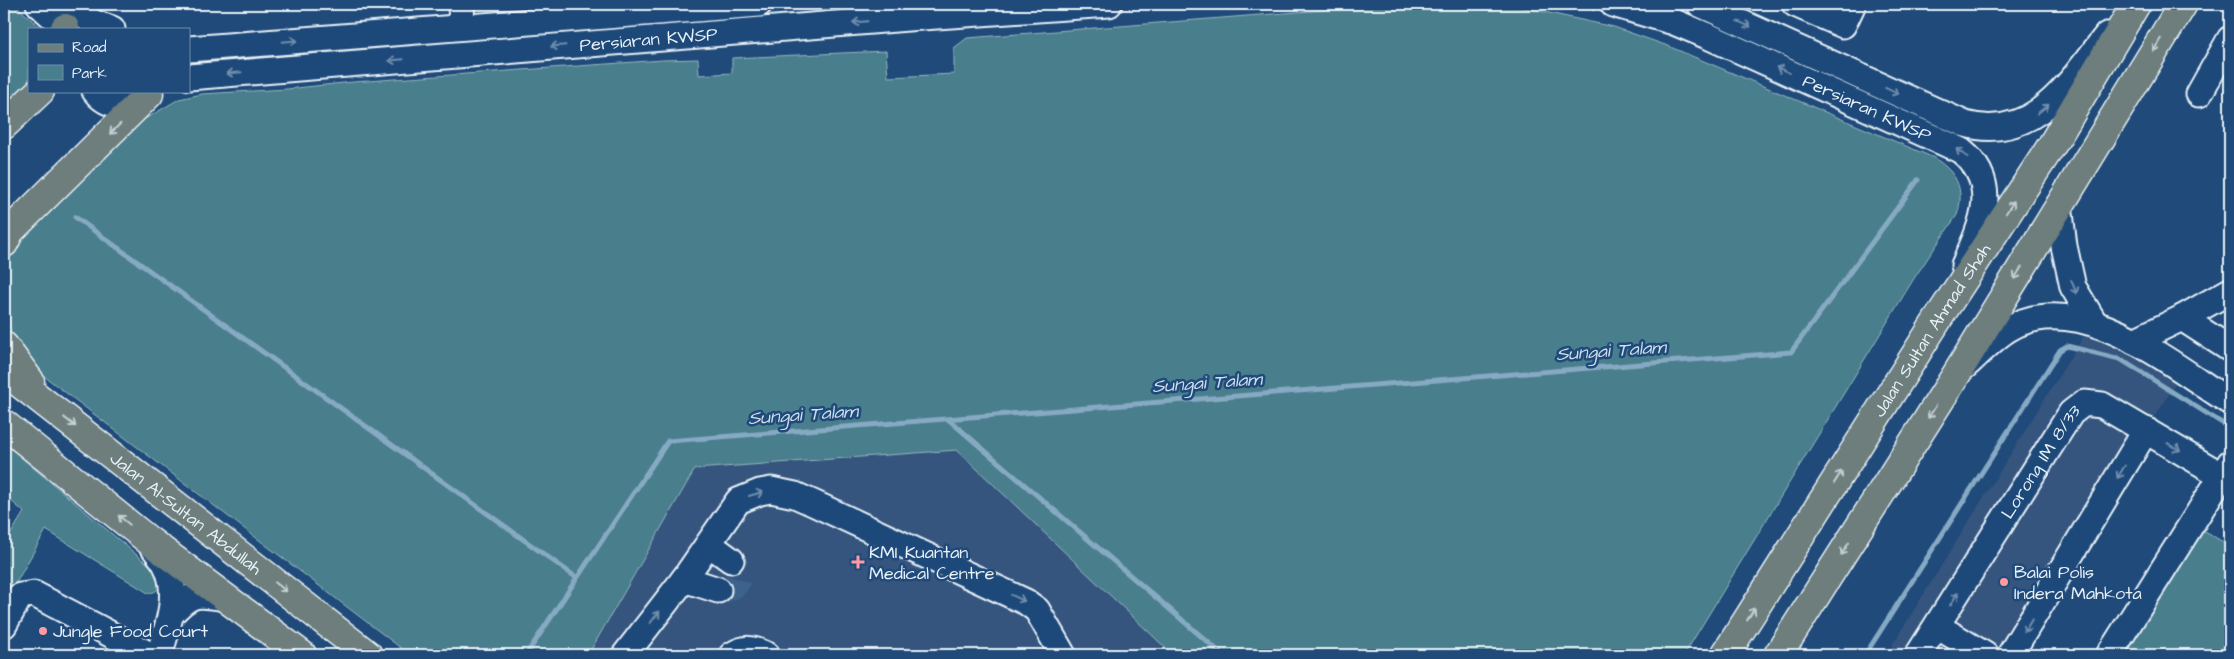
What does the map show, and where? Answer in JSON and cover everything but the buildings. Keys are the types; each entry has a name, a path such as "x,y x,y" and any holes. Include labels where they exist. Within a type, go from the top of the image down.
{"main road":[{"name":"Jalan Sultan Ahmad Shah","path":"1725,655 1944,308 2052,145 2134,4"},
{"path":"1778,655 1956,375 2183,4"},
{"path":"2098,68 2096,86 2104,96 2112,98 2128,93"},
{"path":"4,125 39,92"},
{"path":"4,243 10,231 150,93"},
{"path":"2052,145 2071,142 2082,146 2086,157 2086,165"},
{"path":"4,346 48,405"},
{"name":"Jalan Al-Sultan Abdullah","path":"4,371 368,655"},
{"path":"4,424 148,540 302,655"}],"street":[{"path":"39,4 66,22 92,22 109,28"},
{"name":"Persiaran KWSP","path":"190,50 461,15 490,24 665,7 759,4"},
{"name":"Persiaran KWSP","path":"190,77 492,52 908,11 1109,4"},
{"name":"Persiaran KWSP","path":"1613,4 1644,8 1950,145 1969,157 1981,174 1985,193 1984,211 1975,240 1944,308"},
{"name":"Persiaran KWSP","path":"1700,4 1966,124 1986,128 2022,122 2046,107 2062,91 2134,4"},
{"path":"1795,4 1843,25 1853,4"},
{"path":"490,24 492,52"},
{"path":"2199,94 2230,38"},
{"path":"96,92 108,102 120,105 131,104 150,93"},
{"path":"2059,205 2072,287 2094,322"},
{"path":"2134,341 2182,318 2230,291"},
{"path":"1956,375 2008,329 2033,319 2064,316 2094,322 2134,341 2230,402"},
{"path":"2182,318 2230,349"},
{"name":"Lorong IM 8/33","path":"1918,655 2071,413 2084,403 2102,405 2146,430 2227,467"},
{"path":"2010,655 2146,430"},
{"path":"2109,655 2227,467"},
{"path":"625,655 684,579 738,501 760,492 771,490 795,496 1026,602 1037,610 1063,655"},
{"path":"148,540 165,564 173,588 170,614 159,655"},
{"path":"709,544 731,560"},
{"path":"684,579 718,590"},
{"path":"4,625 20,596 34,594 150,655"},
{"path":"170,614 185,599 205,594 226,598"},
{"path":"1937,626 1985,655"},
{"path":"732,655 742,649 754,649 767,655"}],"shaded area":[{"path":"2088,329 2176,383 2008,655 1886,655"},
{"name":"KMI Kuantan Medical Centre","path":"957,450 1173,655 588,655 695,469"}],"green space":[{"path":"4,4 15,4 40,28 28,28 28,87 4,109"},
{"path":"1400,4 1507,4 1614,27 1668,46 1932,157 1947,168 1956,181 1960,196 1957,215 1913,280 1684,655 1173,655 957,450 695,469 588,655 410,655 40,373 15,346 5,311 4,270 14,240 135,125 179,99 202,94 663,60 698,59 699,75 732,73 732,58 886,51 888,77 954,74 954,48 967,38"},
{"path":"4,443 156,571 160,586 156,591 148,593 46,530 4,604 4,545 24,512 4,495"},
{"path":"2199,528 2230,546 2230,655 2123,655"}],"waterway":[{"name":"Sungai Talam","path":"526,655 668,441 1791,352 1918,180"},
{"path":"75,217 577,578"},
{"path":"1865,655 2060,350 2067,346 2120,359 2230,428"},
{"path":"948,419 1223,655"}],"tunnel":[{"path":"718,590 731,588 738,581 739,571 731,560"}],"place":[{"name":"KMI Kuantan Medical Centre","path":"858,562"},
{"name":"Balai Polis Indera Mahkota","path":"2004,582"},
{"name":"Jungle Food Court","path":"43,631"}]}
